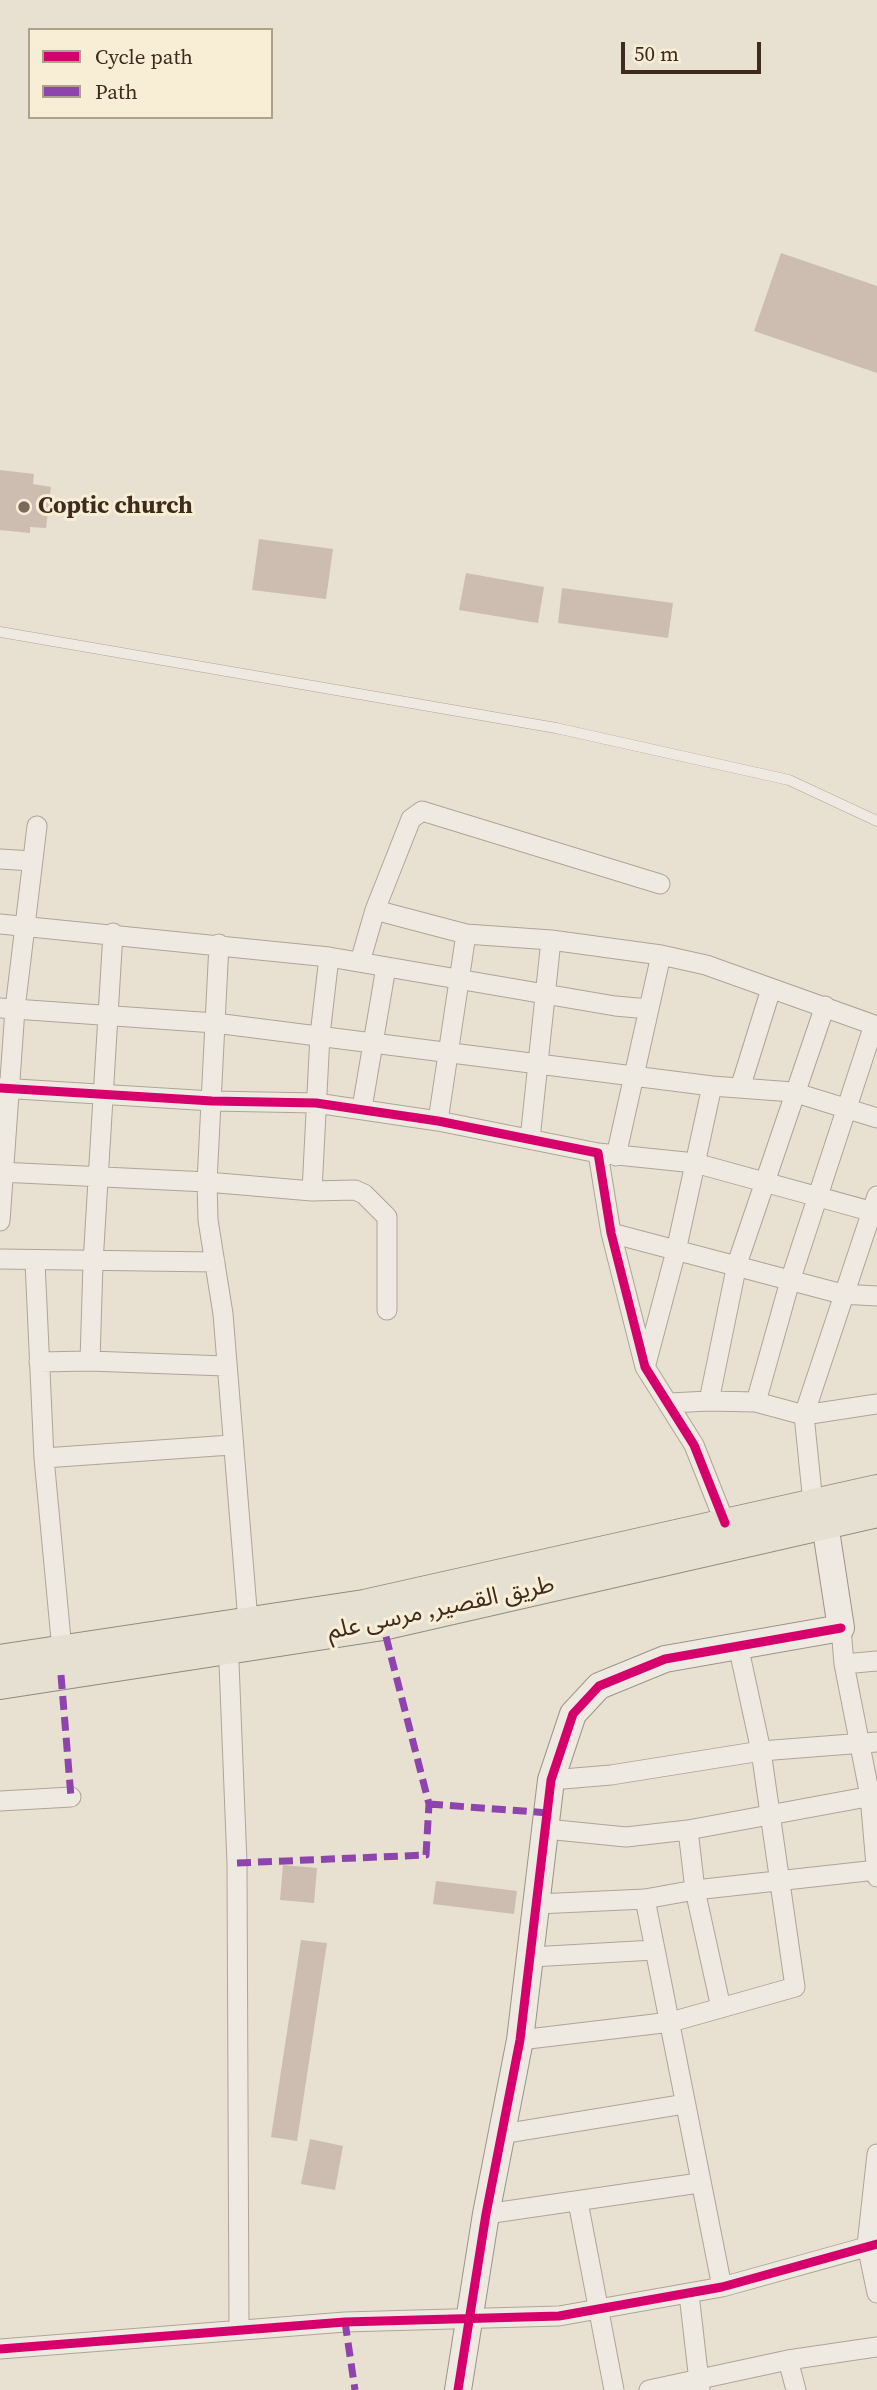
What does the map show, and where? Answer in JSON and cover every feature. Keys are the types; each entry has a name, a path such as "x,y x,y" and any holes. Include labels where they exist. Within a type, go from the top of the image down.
{"main road":[{"name":"طريق القصير, مرسى علم","path":"0,1660 62,1650 234,1632 383,1625 819,1514 877,1490"},
{"name":"طريق القصير, مرسى علم","path":"0,1684 724,1523 819,1514 877,1513"}],"street":[{"path":"360,962 375,910 411,819 425,810 660,884"},
{"path":"0,1221 7,1009 24,927 37,826"},
{"path":"0,859 32,861"},
{"path":"375,910 466,934 551,940 661,955 706,965 875,1026 845,1108 790,1281 757,1402"},
{"path":"0,924 113,933 329,957 649,1009"},
{"path":"90,1361 93,1263 106,1094 113,933"},
{"path":"438,1121 466,934"},
{"path":"530,1139 551,940"},
{"path":"219,944 207,1182 208,1220 215,1262 231,1446 237,1863 239,2330"},
{"path":"661,955 635,1073 607,1154 611,1233 645,1367 694,1445 724,1523"},
{"path":"312,1191 320,1035 329,957"},
{"path":"362,1108 386,967"},
{"path":"741,1085 771,989"},
{"path":"709,1401 737,1264 793,1092 825,1006"},
{"path":"7,1009 215,1023 635,1073 712,1086 741,1085 793,1092 877,1118"},
{"path":"645,1367 676,1251 712,1086"},
{"path":"4,1089 212,1101 316,1103 362,1108 607,1154 695,1163 818,1197 875,1207 842,1294 804,1415 819,1514 841,1628 844,1664 868,1743 874,1796 877,1872 695,1890 645,1899 537,1904"},
{"path":"2,1172 207,1182 312,1191 355,1190 372,1200 387,1217 387,1310"},
{"path":"611,1233 737,1264 842,1294 877,1296"},
{"path":"0,1259 93,1263 215,1262"},
{"path":"35,1262 44,1458 62,1650"},
{"path":"39,1362 225,1366"},
{"path":"670,1403 757,1402 804,1415 877,1404"},
{"path":"44,1458 231,1446"},
{"path":"458,2390 486,2214 520,2039 551,1780 573,1714 599,1686 665,1659 841,1628"},
{"path":"520,2039 671,2021 795,1987 761,1751 738,1645"},
{"path":"844,1664 877,1661"},
{"path":"551,1780 611,1775 761,1751 868,1743"},
{"path":"547,1829 626,1837 688,1830 874,1796"},
{"path":"0,1801 71,1797"},
{"path":"688,1830 695,1890 721,2008"},
{"path":"645,1899 671,2021 699,2183 722,2287"},
{"path":"531,1958 654,1950"},
{"path":"502,2134 685,2104"},
{"path":"877,2154 872,2244 877,2293"},
{"path":"486,2214 699,2183"},
{"path":"579,2202 614,2390"},
{"path":"0,2349 345,2322 559,2316 722,2287 872,2244"},
{"path":"689,2294 698,2384"},
{"path":"649,2390 698,2384 788,2360 877,2347"},
{"path":"788,2360 796,2390"}],"lane":[{"path":"0,632 556,729 789,780 877,821"}],"building":[{"path":"781,253 877,286 877,373 754,331"},
{"name":"Coptic church","path":"0,470 34,474 33,484 51,487 46,528 30,527 30,533 0,530"},
{"path":"259,539 333,549 326,599 252,590"},
{"path":"466,573 544,587 538,623 459,610"},
{"path":"562,588 673,603 668,638 558,623"},
{"path":"283,1865 317,1868 314,1903 280,1900"},
{"path":"436,1881 517,1891 514,1914 433,1904"},
{"path":"301,1940 327,1943 297,2141 271,2137"},
{"path":"310,2139 343,2146 335,2190 301,2184"}],"marked path":[{"path":"237,1863 426,1855 429,1804 383,1625"},
{"path":"61,1675 71,1797"},
{"path":"429,1804 549,1813"},
{"path":"345,2322 355,2390"}],"cycle path":[{"path":"0,1088 212,1101 316,1103 438,1121 598,1153 611,1233 645,1367 694,1445 725,1523"},
{"path":"458,2390 486,2214 520,2040 551,1780 573,1714 599,1686 665,1659 841,1628"},
{"path":"0,2349 345,2322 559,2316 722,2287 877,2244"}],"place":[{"name":"Coptic church","path":"24,507"}]}
